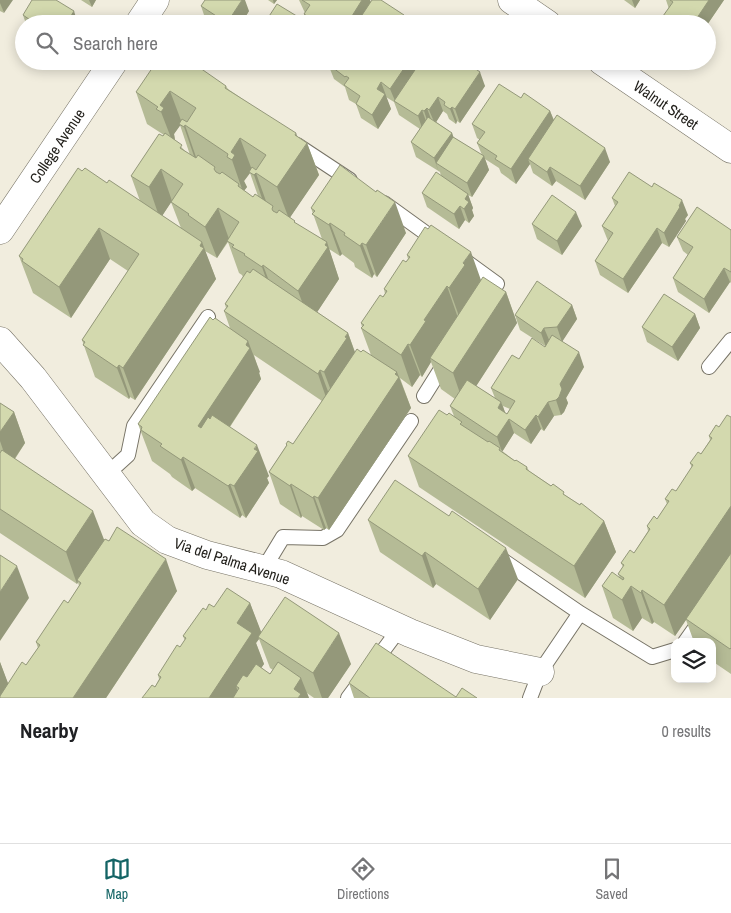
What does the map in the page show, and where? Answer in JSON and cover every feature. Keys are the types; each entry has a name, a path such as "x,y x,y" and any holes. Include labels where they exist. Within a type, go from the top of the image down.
{"street":[{"path":"145,15 155,0"},
{"path":"512,0 534,15"},
{"name":"College Avenue","path":"0,230 108,70"},
{"name":"Walnut Street","path":"615,70 731,149"},
{"name":"Via del Palma Avenue","path":"0,341 33,378 143,523 167,540 207,555 281,574 400,628 476,659 540,672"}],"lane":[{"path":"289,140 366,191 497,284 476,316"},
{"path":"106,475 128,455 134,426 208,317"},
{"path":"709,367 731,340"},
{"path":"424,396 455,348"},
{"path":"263,570 283,537 323,538 337,530 411,421"},
{"path":"490,552 580,613 652,657 671,651"},
{"path":"688,638 710,605"},
{"path":"530,698 540,672 580,613"},
{"path":"348,698 400,628"}],"building":[{"path":"32,0 56,0 74,11 72,15 23,15"},
{"path":"205,0 242,0 232,15 215,15 201,6"},
{"path":"302,0 362,0 353,15 306,15 304,14 310,5"},
{"path":"372,0 381,0 404,15 362,15"},
{"path":"670,0 709,0 699,15 664,15 673,2"},
{"path":"277,4 295,15 270,15"},
{"path":"151,70 203,70 226,86 225,88 296,133 295,135 307,143 277,187 256,173 254,175 249,172 252,167 256,170 266,155 240,138 231,152 235,155 232,160 227,157 228,154 185,125 184,127 179,124 182,119 187,122 196,108 170,91 160,105 164,108 161,112 156,109 158,107 136,92"},
{"path":"336,70 403,70 390,89 381,82 377,89 385,94 372,115 356,104 360,96 344,85 349,78"},
{"path":"415,70 477,70 480,72 455,109 452,107 450,109 444,105 445,102 438,97 429,110 427,108 424,111 422,110 418,116 394,101"},
{"path":"499,84 521,98 524,93 550,111 511,169 495,159 497,156 477,143 485,132 472,124"},
{"path":"557,115 605,148 580,186 550,167 547,172 528,159"},
{"path":"428,117 452,133 434,158 411,142"},
{"path":"165,133 182,145 180,148 196,158 198,155 215,167 216,172 220,174 222,172 253,197 255,194 273,206 273,211 277,213 279,210 294,222 327,242 325,245 328,247 298,291 263,265 262,267 232,247 234,245 227,241 239,222 218,208 205,227 171,202 183,184 161,169 149,187 131,176 159,134 163,136"},
{"path":"453,137 484,156 467,183 436,163"},
{"path":"340,165 376,192 377,190 395,202 366,245 362,243 360,246 330,223 329,225 312,214 315,211 311,208"},
{"path":"78,168 82,171 85,168 107,183 109,180 202,242 200,246 204,248 123,368 119,365 117,368 83,345 85,342 82,340 139,254 99,228 59,287 22,261 23,259 19,256"},
{"path":"436,172 468,194 465,199 469,202 464,209 460,206 454,214 422,193"},
{"path":"629,172 652,187 654,183 682,200 680,207 664,233 657,228 623,279 595,261 613,233 602,226 618,202 612,198"},
{"path":"552,195 576,212 557,241 532,224"},
{"path":"697,207 731,230 731,272 724,268 704,299 673,278 693,247 677,237"},
{"path":"431,225 471,252 463,263 465,265 449,288 447,286 410,345 408,344 401,355 361,328 364,325 361,323 380,295 383,297 387,291 384,289 403,260 406,262 410,257 407,255 425,227 428,229"},
{"path":"253,269 348,333 345,337 347,338 324,372 320,370 318,374 224,311 228,306 225,304 247,271 250,273"},
{"path":"483,277 506,292 453,373 430,358"},
{"path":"537,281 572,305 557,327 544,328 541,333 515,315"},
{"path":"664,294 695,314 672,347 642,327"},
{"path":"210,317 213,320 215,318 248,341 246,345 250,348 198,426 201,428 208,417 210,419 212,415 257,445 254,449 258,451 234,486 230,484 228,486 183,457 181,460 160,446 162,444 141,430 142,427 138,424"},
{"path":"552,335 579,352 560,384 562,389 559,397 548,402 538,417 536,415 525,430 509,419 497,437 450,406 467,380 501,402 498,408 507,414 515,401 491,388 512,355 519,359 532,338 545,347"},
{"path":"357,349 361,352 363,350 397,372 395,374 399,377 318,498 314,496 313,498 269,472 288,441 293,444"},
{"path":"0,403 14,412 0,432"},
{"path":"439,410 447,415 449,413 462,422 460,424 500,448 499,450 527,467 526,469 551,486 553,484 564,492 563,494 580,505 581,503 604,521 574,566 408,456"},
{"path":"727,415 731,417 731,506 664,605 642,590 641,593 631,586 622,600 602,586 612,572 623,580 624,578 618,574 624,565 621,563 630,550 634,553 650,529 647,526 654,516 657,519 669,501 665,499 672,489 676,491 693,465 690,463 698,452 701,454 712,438 709,436 716,425 719,427"},
{"path":"2,450 93,511 66,552 0,509 0,453"},
{"path":"395,480 449,516 452,511 506,548 478,589 425,552 422,556 368,520"},
{"path":"117,527 166,559 73,698 0,698 22,662 26,665 40,645 36,642 64,600 68,603 81,583 77,580 105,539 109,541"},
{"path":"731,553 731,648 686,619"},
{"path":"0,555 17,566 0,592"},
{"path":"227,588 250,603 237,623 252,633 209,698 142,698 152,685 155,687 161,677 158,675 177,645 180,647 186,638 183,636 203,608 206,610 209,604 214,607"},
{"path":"285,597 339,633 313,673 258,637"},
{"path":"376,643 456,697 462,688 477,698 370,698 349,683"},
{"path":"278,662 301,678 294,689 301,694 298,698 233,698 239,688 236,686 243,675 247,677 256,664 270,674"}]}
